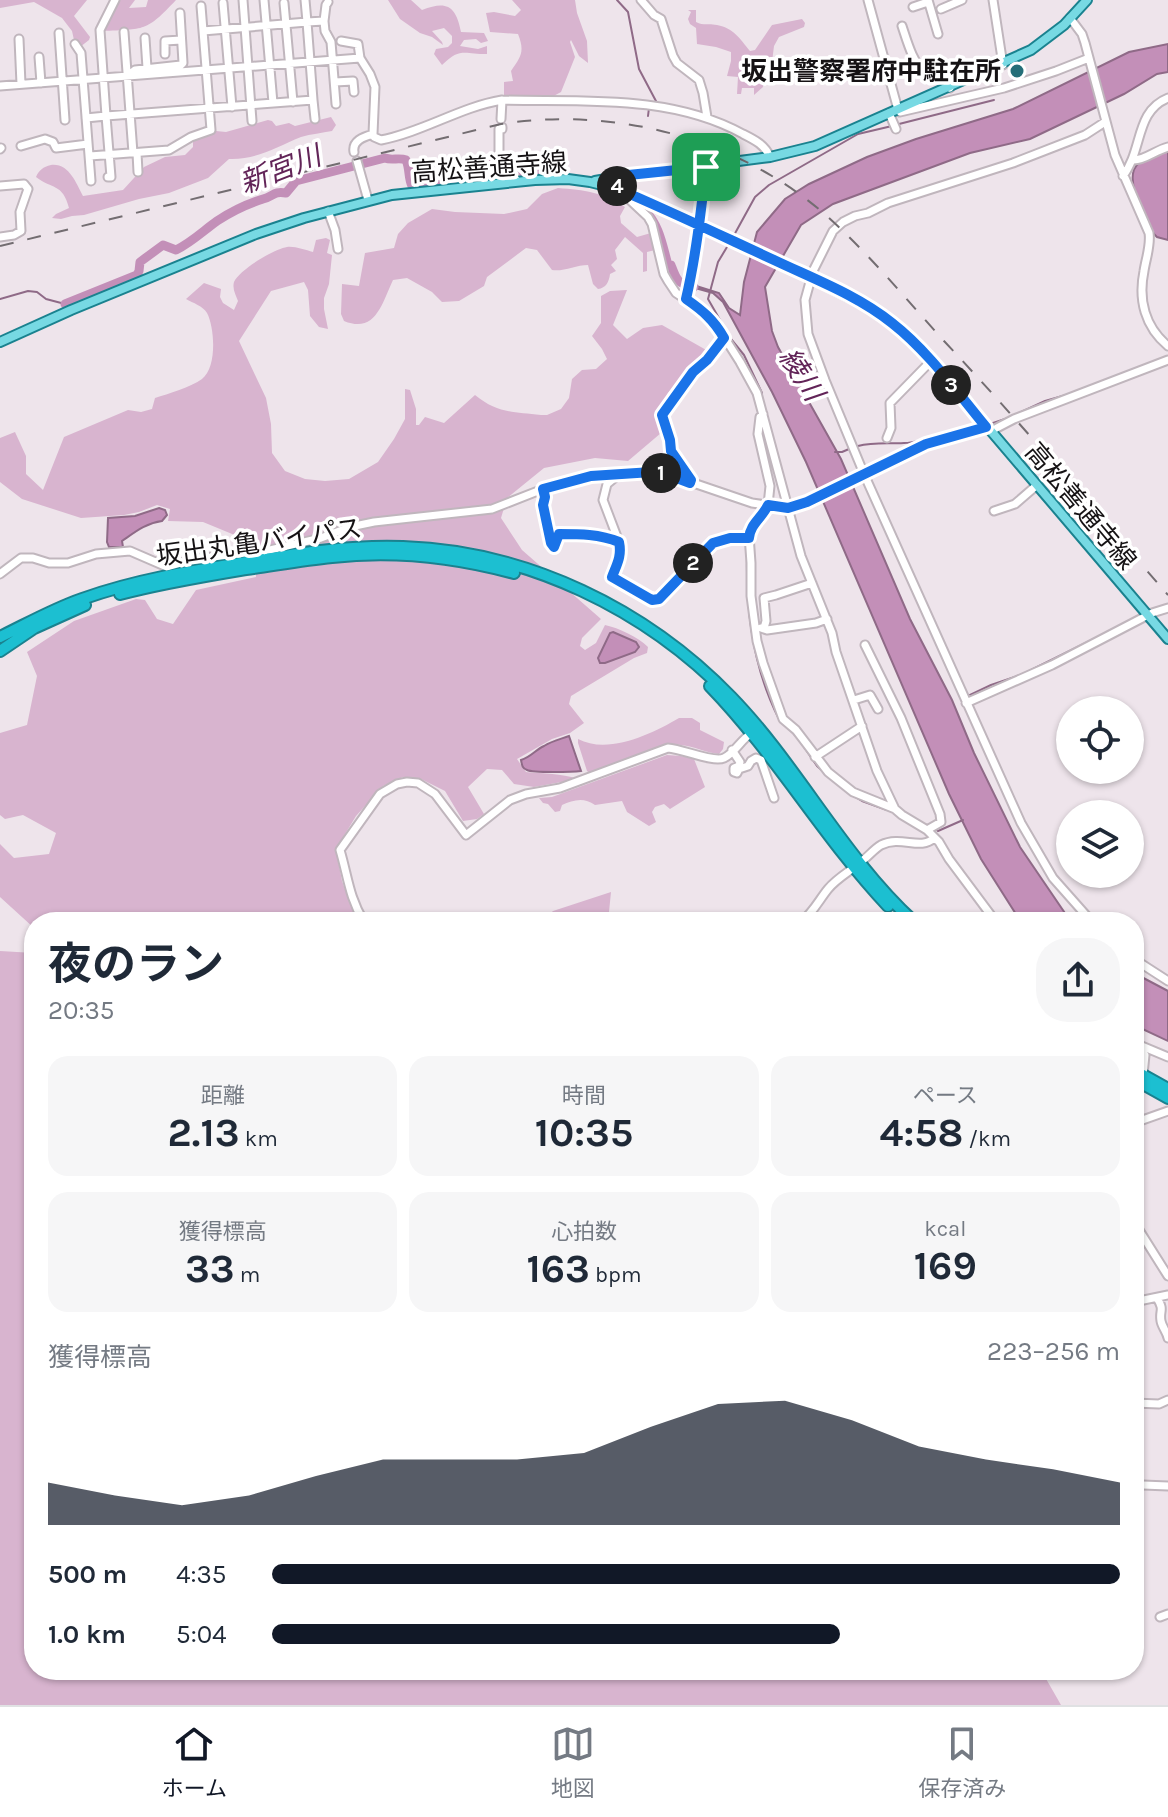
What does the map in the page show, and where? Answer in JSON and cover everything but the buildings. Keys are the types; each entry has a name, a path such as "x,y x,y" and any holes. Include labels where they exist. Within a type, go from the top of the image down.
{"highway":[{"name":"坂出丸亀バイパス","path":"0,637 100,593 153,578 292,554 344,548 425,549 469,554 533,571 591,595 704,679 752,733 896,912"},
{"name":"坂出丸亀バイパス","path":"0,645 81,606 292,554"},
{"path":"0,631 49,613"},
{"path":"0,651 39,625"},
{"name":"坂出丸亀バイパス","path":"637,627 686,655 732,698 774,747 857,866 904,912"},
{"path":"1144,1078 1168,1089"},
{"path":"1144,1080 1168,1098"}],"main road":[{"path":"590,182 770,157 894,120 950,88 1042,44 1084,2"},
{"path":"618,189 616,181 619,176"},
{"name":"高松善通寺線","path":"1,339 256,234 368,200 543,179 590,182 618,189 873,309 908,336 1168,639"}],"street":[{"path":"108,177 111,177 100,30 115,0"},
{"path":"243,0 252,121"},
{"path":"264,0 273,103"},
{"path":"305,0 315,119"},
{"path":"641,0 661,19 677,63 699,80 707,117"},
{"path":"868,0 894,120"},
{"path":"941,9 962,0"},
{"path":"993,0 1003,65"},
{"path":"913,7 928,1 938,34"},
{"path":"328,2 324,21 331,42 336,104"},
{"path":"223,3 232,107"},
{"path":"284,3 293,102"},
{"path":"90,156 169,150 211,130 201,6"},
{"path":"127,76 135,70 183,63 180,13"},
{"path":"1070,18 1082,34 1104,119 1123,176 1149,233 1143,274 1145,314 1156,336 1168,346"},
{"path":"203,31 324,21"},
{"path":"902,26 912,57 922,71 945,77 950,88"},
{"path":"124,32 138,172"},
{"path":"59,33 65,120"},
{"path":"145,38 147,68"},
{"path":"19,39 21,84"},
{"path":"165,54 165,41 181,40"},
{"path":"341,41 358,44 360,58 375,87 373,134 381,140 423,128 485,103 502,100 639,104 707,117 754,139 770,157"},
{"path":"75,44 81,53 91,181"},
{"path":"39,57 41,83"},
{"path":"0,75 0,86 360,58"},
{"path":"894,120 900,112 1004,88 1089,59"},
{"path":"335,82 353,81 354,92"},
{"path":"1123,176 1134,160 1146,117 1152,107 1168,98"},
{"path":"86,118 313,100"},
{"path":"502,100 502,129 499,129 502,159 517,181"},
{"path":"1083,912 1064,892 1021,823 861,476 808,334 805,300 809,277 833,231 843,222 888,203 1013,163 1085,135 1104,119"},
{"path":"368,200 353,146 373,134"},
{"path":"21,146 45,139 53,142 56,148 88,144"},
{"path":"1134,160 1168,147"},
{"path":"686,299 706,167"},
{"path":"0,186 24,184 28,189 20,212 21,231 0,237"},
{"path":"618,189 652,224 664,274 676,293 714,321 757,393 801,556 827,619 877,771 895,809"},
{"path":"328,211 338,249"},
{"path":"690,483 671,451 662,415 693,372 724,338"},
{"path":"0,574 21,558 68,563 96,554 130,551 167,567 196,559 292,554 350,527 492,509 543,489 591,476 661,472 734,498 788,508 807,502 926,444 989,429 1168,360"},
{"path":"887,438 891,428 890,403 931,361"},
{"path":"763,414 758,434 770,486 768,505 747,538 751,596 760,628 768,682 783,719 796,730 828,772 853,792 895,809 927,830 989,912"},
{"path":"618,475 607,484 603,500 621,551 612,577 652,600 659,599 713,543 723,539 747,538"},
{"path":"994,511 1012,508 1037,485"},
{"path":"543,489 546,518 554,547 559,534 585,534 619,542"},
{"path":"760,628 766,621 764,598 812,583"},
{"path":"966,703 1168,608"},
{"path":"760,628 767,630 827,619"},
{"path":"865,645 901,718 940,814 941,822 927,830"},
{"path":"854,700 870,695 878,709"},
{"path":"815,757 862,726"},
{"path":"359,912 348,888 340,850 380,794 397,784 418,783 428,788 466,835 510,800 526,794 560,788 668,748 720,760 752,733"},
{"path":"732,750 740,762 734,772 737,773 756,758 761,760 774,798"},
{"path":"811,912 829,888 877,847 899,841 924,844 934,838"},
{"path":"1144,965 1168,981"},
{"path":"1144,1047 1168,1057"},
{"path":"1144,1119 1168,1111"},
{"path":"1144,1238 1168,1276"},
{"path":"1144,1300 1168,1295"},
{"path":"1157,1298 1163,1307 1161,1322 1168,1338"},
{"path":"1144,1403 1159,1404 1168,1400"},
{"path":"1144,1485 1168,1486"}],"shaded area":[{"path":"0,0 87,0 74,16 90,37 89,40 80,47 62,18 34,2 0,8"},
{"path":"117,0 135,0 129,8 146,7 148,0 176,0 144,27 102,31"},
{"path":"388,0 411,0 422,10 438,6 449,8 456,16 461,32 484,33 488,41 464,40 460,46 478,49 487,46 487,54 458,54 442,65 434,54 436,49 452,43 452,36 444,28 432,31 443,45 420,33 400,19"},
{"path":"512,0 575,0 587,41 588,63 579,56 571,40 575,57 561,92 550,98 504,97 504,82 513,81 511,71 519,57 521,45 518,34 490,32 486,13 515,16 521,10"},
{"path":"688,10 696,10 696,22 723,26 732,31 750,51 755,50 772,25 802,19 805,23 804,27 779,37 772,62 766,66 763,87 754,95 754,88 742,88 741,94 737,94 738,77 727,76 731,52 697,44 696,28 690,24 688,19 691,12"},
{"path":"1168,44 1168,72 1157,74 1124,94 1030,139 970,153 833,204 801,225 765,287 772,331 778,347 841,459 910,619 952,700 1020,847 1064,912 1015,912 981,859 949,794 806,462 772,392 723,302 713,293 692,287 719,293 729,308 740,315 744,282 757,232 785,199 809,184 867,157 1013,109 1129,52"},
{"path":"331,117 336,125 332,131 301,137 257,155 229,159 208,178 169,193 84,215 52,218 69,208 66,200 60,190 36,177 44,168 57,165 71,175 83,196 123,190 144,167 165,157 185,155 193,147 193,141 216,131 226,132 268,120 276,126 289,123 295,126"},
{"path":"1168,148 1168,240 1154,234 1137,198 1133,178 1134,169 1139,163"},
{"path":"558,188 593,193 625,207 620,216 621,223 637,237 651,233 655,250 647,252 647,271 643,272 643,253 625,237 615,250 617,259 611,265 616,271 610,274 605,286 598,289 593,284 588,265 552,270 537,250 526,248 487,277 484,286 459,301 442,302 432,292 407,278 393,280 381,307 371,320 355,324 344,321 341,314 342,284 359,286 365,253 394,248 398,234 408,223 432,209 504,214 527,209 542,194"},
{"path":"316,240 330,240 327,253 332,255 329,284 324,298 328,329 319,327 310,316 308,290 304,282 271,291 239,341 266,398 272,453 285,471 305,479 349,479 378,462 405,419 405,389 410,390 416,409 416,425 425,417 444,423 475,395 491,405 514,412 547,415 561,409 569,398 572,379 582,370 596,369 607,359 592,336 601,323 601,296 610,291 627,290 613,325 627,339 643,328 662,325 708,351 668,393 656,419 661,433 628,461 595,458 544,468 507,498 501,518 522,550 601,619 582,638 580,646 585,650 596,643 605,625 639,640 648,647 647,653 571,696 569,704 584,723 517,759 526,772 578,779 534,787 514,784 502,770 487,769 468,787 484,814 477,819 463,821 445,791 421,779 403,777 383,786 356,816 336,849 342,881 353,912 24,912 24,919 0,897 0,844 14,858 49,854 56,833 23,815 5,819 0,815 0,733 27,725 37,676 27,652 74,621 136,599 145,600 157,619 173,624 196,590 256,577 254,547 203,522 168,521 170,509 157,505 124,515 81,518 22,499 0,482 0,438 15,432 26,456 26,474 43,490 64,437 128,410 141,412 152,409 155,398 192,385 207,374 213,348 210,320 203,308 186,299 204,283 221,289 223,303 234,310 238,301 234,290 237,277 250,266 287,247 313,252"},
{"path":"159,508 165,510 167,515 162,521 136,531 122,541 123,547 109,547 108,518 135,516"},
{"path":"613,632 636,642 639,647 635,652 600,663 598,658"},
{"path":"679,718 692,718 700,723 700,730 724,742 723,749 719,754 672,745 590,773 587,771 578,739 603,745 616,744 643,736"},
{"path":"569,736 581,771 537,772 523,767 521,760 547,744"},
{"path":"667,755 694,759 705,787 670,809 664,804 655,807 652,812 656,822 649,826 627,812 622,801 595,805 583,800 574,801 562,805 560,811 555,812 539,798 552,797"},
{"path":"611,892 609,912 553,911"},
{"path":"0,951 24,952 24,1680 1047,1680 1061,1705 0,1705"},
{"path":"1144,978 1168,991 1168,1041 1144,1030"}],"waterway":[{"path":"617,0 628,12 639,69 655,103"},
{"path":"899,124 994,100"},
{"path":"648,116 649,108"},
{"path":"733,237 755,197 769,185 858,134 892,126"},
{"name":"新宮川","path":"65,304 137,275 140,262 163,245 176,250 234,211 276,193 286,193 296,181 385,158 406,160 412,186 472,175 489,163 504,159 518,172 561,172"},
{"name":"新宮川","path":"644,209 657,229 668,265 671,265 678,280 694,287"},
{"path":"730,242 718,262 708,299 744,355 762,393"},
{"path":"0,299 28,291 65,304"},
{"path":"1019,413 1066,395"},
{"path":"990,424 1008,418"},
{"path":"858,446 909,443 943,436"},
{"path":"835,452 849,449"},
{"path":"746,536 748,526 761,510"},
{"path":"747,558 753,641 763,681 779,719"},
{"path":"1131,620 1141,615"},
{"path":"970,695 1023,674 1108,632"},
{"path":"787,727 796,736"},
{"path":"800,741 817,766 835,782"},
{"path":"852,795 887,810"},
{"path":"936,829 938,831 963,820"}],"railway":[{"path":"0,246 501,124 589,120 675,134 756,167 793,190 843,231 1001,403 1168,595"}],"place":[{"name":"坂出警察署府中駐在所","path":"1017,71"}],"route":[{"path":"706,167 619,176 616,185 618,189 654,205 682,218 745,247 807,276 853,297 873,309 908,336 986,427 926,444 807,502 788,508 768,505 752,526 749,538 730,538 713,543 659,599 652,600 612,577 620,559 619,542 585,534 559,534 554,547 543,505 543,489 591,476 652,472 661,472 690,483 671,451 662,415 693,372 724,338 714,321 686,299 695,250 697,234 699,221 706,167"}],"water label":[{"name":"綾川","path":"802,374"}]}
